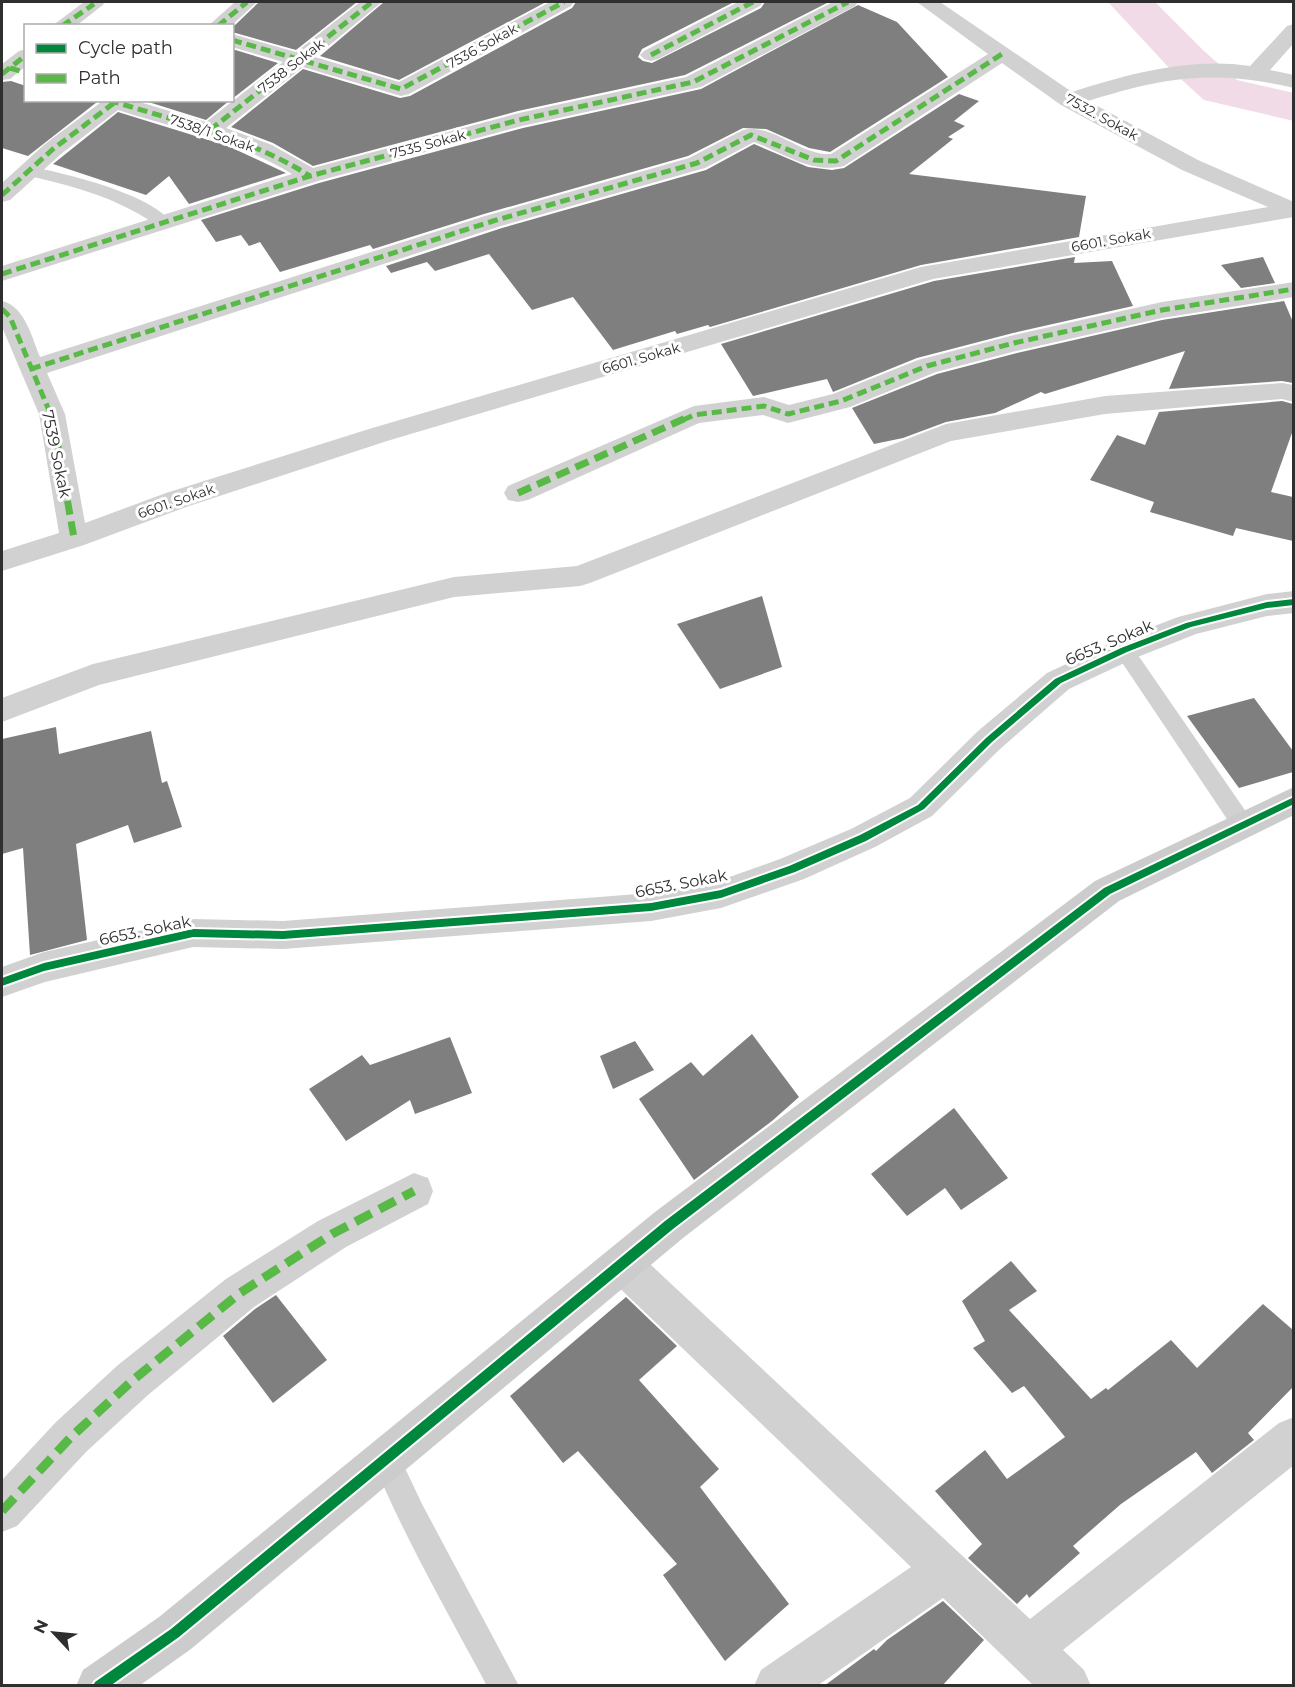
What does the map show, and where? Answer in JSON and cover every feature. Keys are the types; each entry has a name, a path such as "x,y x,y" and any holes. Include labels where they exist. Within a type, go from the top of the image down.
{"street":[{"path":"220,24 247,2"},
{"name":"7538 Sokak","path":"210,130 372,2"},
{"name":"7536 Sokak","path":"301,60 400,89 564,2"},
{"path":"651,55 753,2"},
{"name":"7535 Sokak","path":"2,274 310,176 519,120 693,82 848,2"},
{"name":"7532. Sokak","path":"927,2 1069,100 1190,165 1292,209"},
{"path":"65,24 94,4"},
{"path":"1255,73 1293,30"},
{"path":"234,41 301,60"},
{"path":"31,369 493,221 697,163 752,135 760,136 808,158 826,163 836,161 1002,54"},
{"path":"1069,100 1135,79 1174,72 1230,70 1293,82"},
{"path":"2,195 113,102"},
{"name":"7538/1 Sokak","path":"117,102 210,130 287,159 310,176"},
{"name":"6601. Sokak","path":"2,561 74,538 176,500 378,435 930,272 1292,209"},
{"path":"518,493 694,415 764,406 788,414 841,401 927,366 1014,343 1162,310 1293,289"},
{"name":"7539 Sokak","path":"2,309 10,317 52,414 74,538"},
{"path":"2,710 93,675 454,587 580,576 946,433 1105,405 1282,391 1293,394"},
{"name":"6653. Sokak","path":"2,982 44,967 193,933 283,935 651,907 721,894 792,869 863,838 921,807 989,740 1058,681 1124,650 1189,625 1267,605 1293,602"},
{"path":"99,1686 175,1633 669,1225 1107,891 1293,800"},
{"path":"2,1511 71,1437 132,1380 240,1293 332,1234 414,1191"},
{"path":"622,1264 1068,1686"},
{"path":"1029,1648 1293,1438"},
{"path":"777,1686 945,1570"}],"lane":[{"path":"28,171 106,190 147,210 163,222"},
{"path":"1124,650 1243,825"},
{"path":"386,1458 412,1514 504,1686"}],"building":[{"path":"259,2 357,2 296,50 234,33 234,26"},
{"path":"384,2 546,2 399,80 320,56"},
{"path":"576,2 734,2 642,49 638,57 652,63 761,8 765,2 829,2 685,75 518,111 313,166 273,143 231,127 303,69 400,98 410,96 572,8"},
{"path":"858,5 897,22 948,77 830,152 809,148 766,129 743,128 688,156 484,214 373,249 370,245 280,272 260,242 249,246 241,235 216,242 201,220 319,183 523,128 701,89"},
{"path":"234,50 278,63 234,97"},
{"path":"11,81 24,85 24,102 97,102 28,156 2,148 2,82"},
{"path":"959,94 979,101 954,121 965,126 948,137 953,139 909,174 1086,196 1079,237 921,265 710,327 708,325 677,334 675,331 613,350 573,297 532,310 489,254 435,271 427,262 391,273 386,266 502,228 706,170 754,144 808,167 832,170 844,168"},
{"path":"148,102 228,102 206,120"},
{"path":"118,112 228,146 286,173 189,204 169,176 146,195 53,164"},
{"path":"1075,257 1074,263 1112,261 1133,306 1013,333 917,358 833,392 827,379 753,396 721,344 934,281"},
{"path":"1263,257 1275,283 1241,288 1221,265"},
{"path":"1284,301 1293,322 1293,383 1282,381 1169,389 1185,351 1045,394 1041,392 995,413 946,422 903,438 874,444 852,408 937,374 1017,353 1162,320"},
{"path":"1282,401 1293,404 1293,430 1271,492 1293,497 1293,541 1236,528 1233,536 1150,512 1154,502 1090,480 1117,435 1145,445 1159,412"},
{"path":"762,596 782,667 720,689 677,624"},
{"path":"1254,698 1293,751 1293,772 1239,788 1187,716"},
{"path":"56,727 59,754 151,731 162,783 167,781 182,827 134,843 128,825 76,844 87,940 30,955 23,848 2,854 2,739"},
{"path":"752,1034 799,1097 772,1121 694,1180 639,1099 691,1062 703,1076"},
{"path":"450,1037 472,1093 415,1114 410,1100 346,1141 309,1089 362,1055 370,1065"},
{"path":"635,1041 654,1070 613,1089 600,1056"},
{"path":"954,1108 1008,1178 961,1210 945,1188 907,1216 871,1174"},
{"path":"1011,1261 1037,1291 1009,1310 1091,1399 1106,1388 1108,1390 1171,1340 1197,1368 1263,1304 1293,1330 1293,1387 1248,1433 1254,1440 1212,1473 1196,1452 1121,1504 1073,1546 1080,1553 1029,1598 1027,1594 1017,1604 968,1558 982,1544 935,1491 985,1450 1007,1479 1065,1437 1024,1386 1012,1393 973,1348 985,1341 962,1301"},
{"path":"276,1295 327,1360 273,1403 223,1336"},
{"path":"626,1297 677,1346 639,1380 719,1469 700,1487 789,1604 725,1661 663,1575 677,1564 578,1451 563,1463 510,1396"},
{"path":"943,1601 984,1640 942,1686 824,1686 874,1649 876,1651 887,1640"}],"waterway":[{"path":"1130,2 1188,61 1221,90 1294,107"}],"marked path":[{"path":"220,24 247,2"},
{"path":"210,130 372,2"},
{"path":"234,41 401,89 564,2"},
{"path":"651,55 753,2"},
{"path":"2,274 310,176 519,120 693,82 848,2"},
{"path":"65,24 94,4"},
{"path":"31,369 493,221 697,163 751,135 762,137 814,160 836,161 1002,54"},
{"path":"2,74 24,57"},
{"path":"10,68 24,72"},
{"path":"115,102 239,140 264,150 310,176"},
{"path":"2,195 53,149 115,102"},
{"path":"518,493 694,415 764,406 788,414 841,401 927,366 1014,343 1162,310 1294,289"},
{"path":"2,309 10,317 52,414 74,538"},
{"path":"2,1511 71,1437 133,1380 240,1293 332,1234 414,1191"}],"cycle path":[{"path":"2,982 44,967 193,933 283,935 651,907 721,894 792,869 863,838 921,807 989,740 1058,681 1124,650 1189,625 1267,605 1294,602"},
{"path":"99,1686 175,1633 669,1225 1107,891 1294,800"}]}
